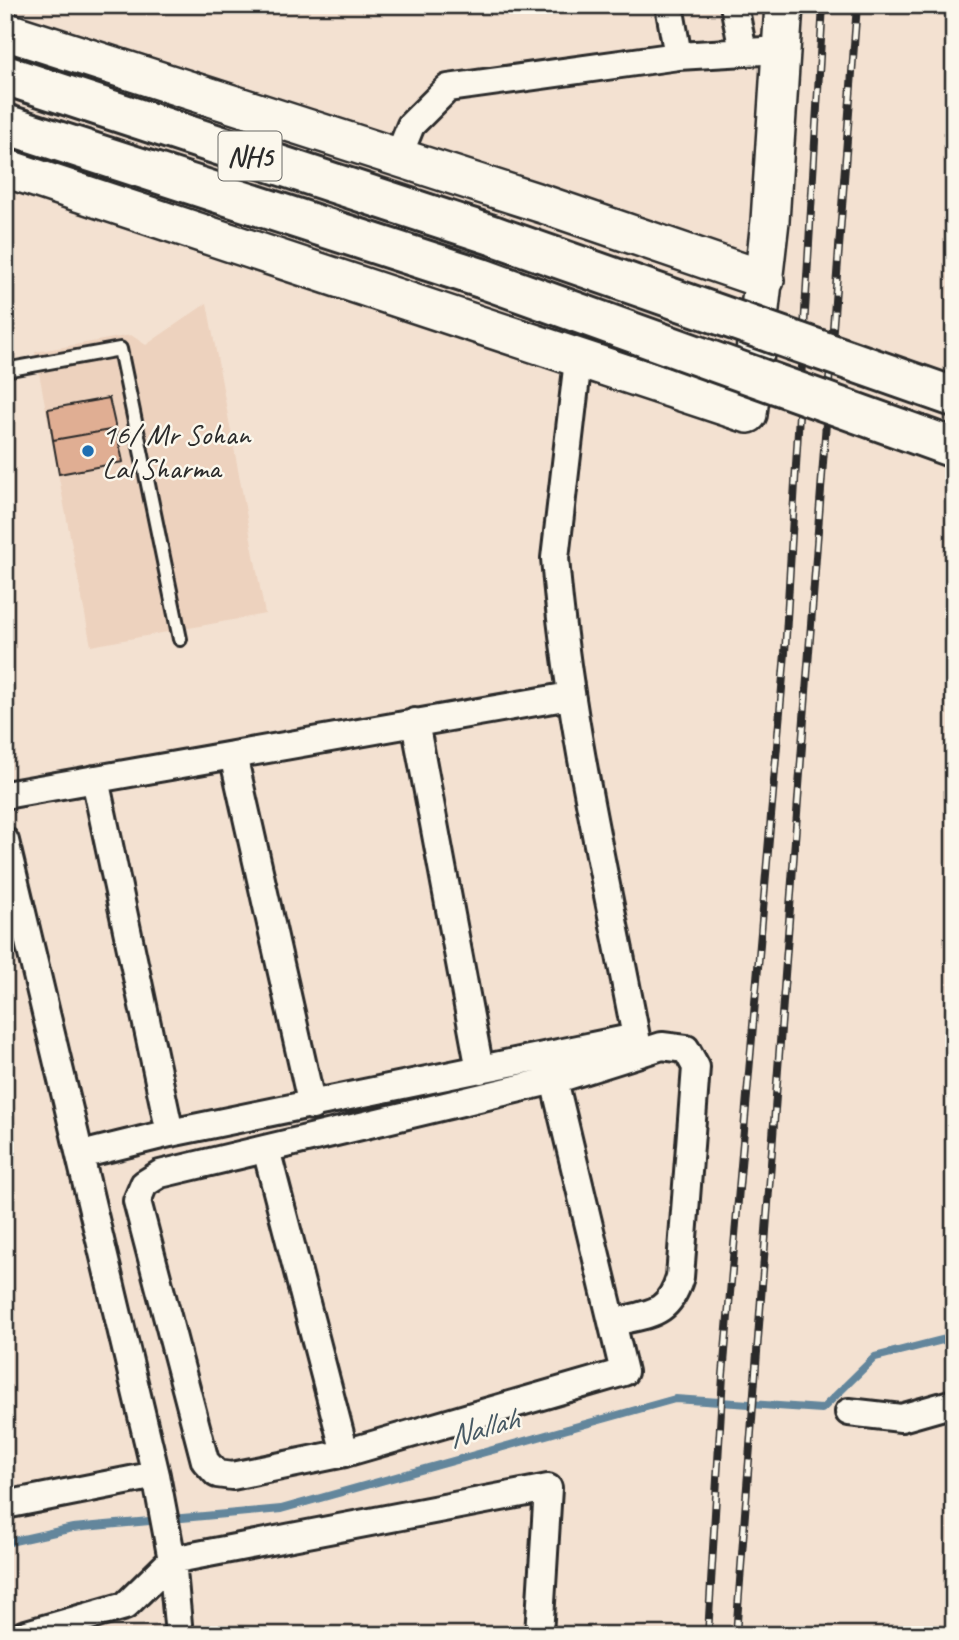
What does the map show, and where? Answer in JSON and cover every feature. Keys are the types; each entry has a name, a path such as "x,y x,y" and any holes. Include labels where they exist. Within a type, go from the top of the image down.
{"highway":[{"name":"NH5","path":"5,75 495,236 954,397"},
{"name":"NH5","path":"5,124 484,279 954,448"}],"street":[{"path":"669,5 678,56"},
{"path":"734,5 743,51"},
{"path":"5,168 578,360 748,414 765,280 784,5"},
{"path":"5,31 398,157 765,280"},
{"path":"398,157 411,125 448,88 678,56 782,50"},
{"path":"82,1155 170,1133 312,1106 636,1037 570,696 555,558 578,360"},
{"path":"5,796 570,696"},
{"path":"415,722 480,1070"},
{"path":"233,755 312,1106"},
{"path":"95,779 170,1133"},
{"path":"5,841 82,1155 156,1475 172,1560 179,1635"},
{"path":"554,1080 615,1322 624,1372 345,1452 232,1476 217,1474 205,1461 137,1201 144,1184 160,1174 554,1080 662,1046 686,1049 696,1067 680,1277 675,1295 662,1310 615,1322"},
{"path":"266,1149 345,1452"},
{"path":"121,1325 167,1318"},
{"path":"849,1412 901,1418 954,1403"},
{"path":"5,1505 156,1475"},
{"path":"23,1635 125,1606 172,1560 548,1488 539,1635"}],"lane":[{"path":"5,370 120,349 180,639"}],"shaded area":[{"path":"207,303 265,614 91,646 35,352 131,335 146,345"}],"building":[{"path":"109,398 116,429 53,440 48,409"},
{"name":"16/ Mr Sohan Lal Sharma","path":"116,429 123,462 59,474 53,440"}],"waterway":[{"name":"Nallah","path":"5,1543 73,1528 281,1509 675,1399 822,1409 875,1357 954,1337"}],"railway":[{"path":"708,1635 723,1375 785,653 823,5"},
{"path":"736,1635 857,5"}],"place":[{"name":"16/ Mr Sohan Lal Sharma","path":"88,451"}]}
